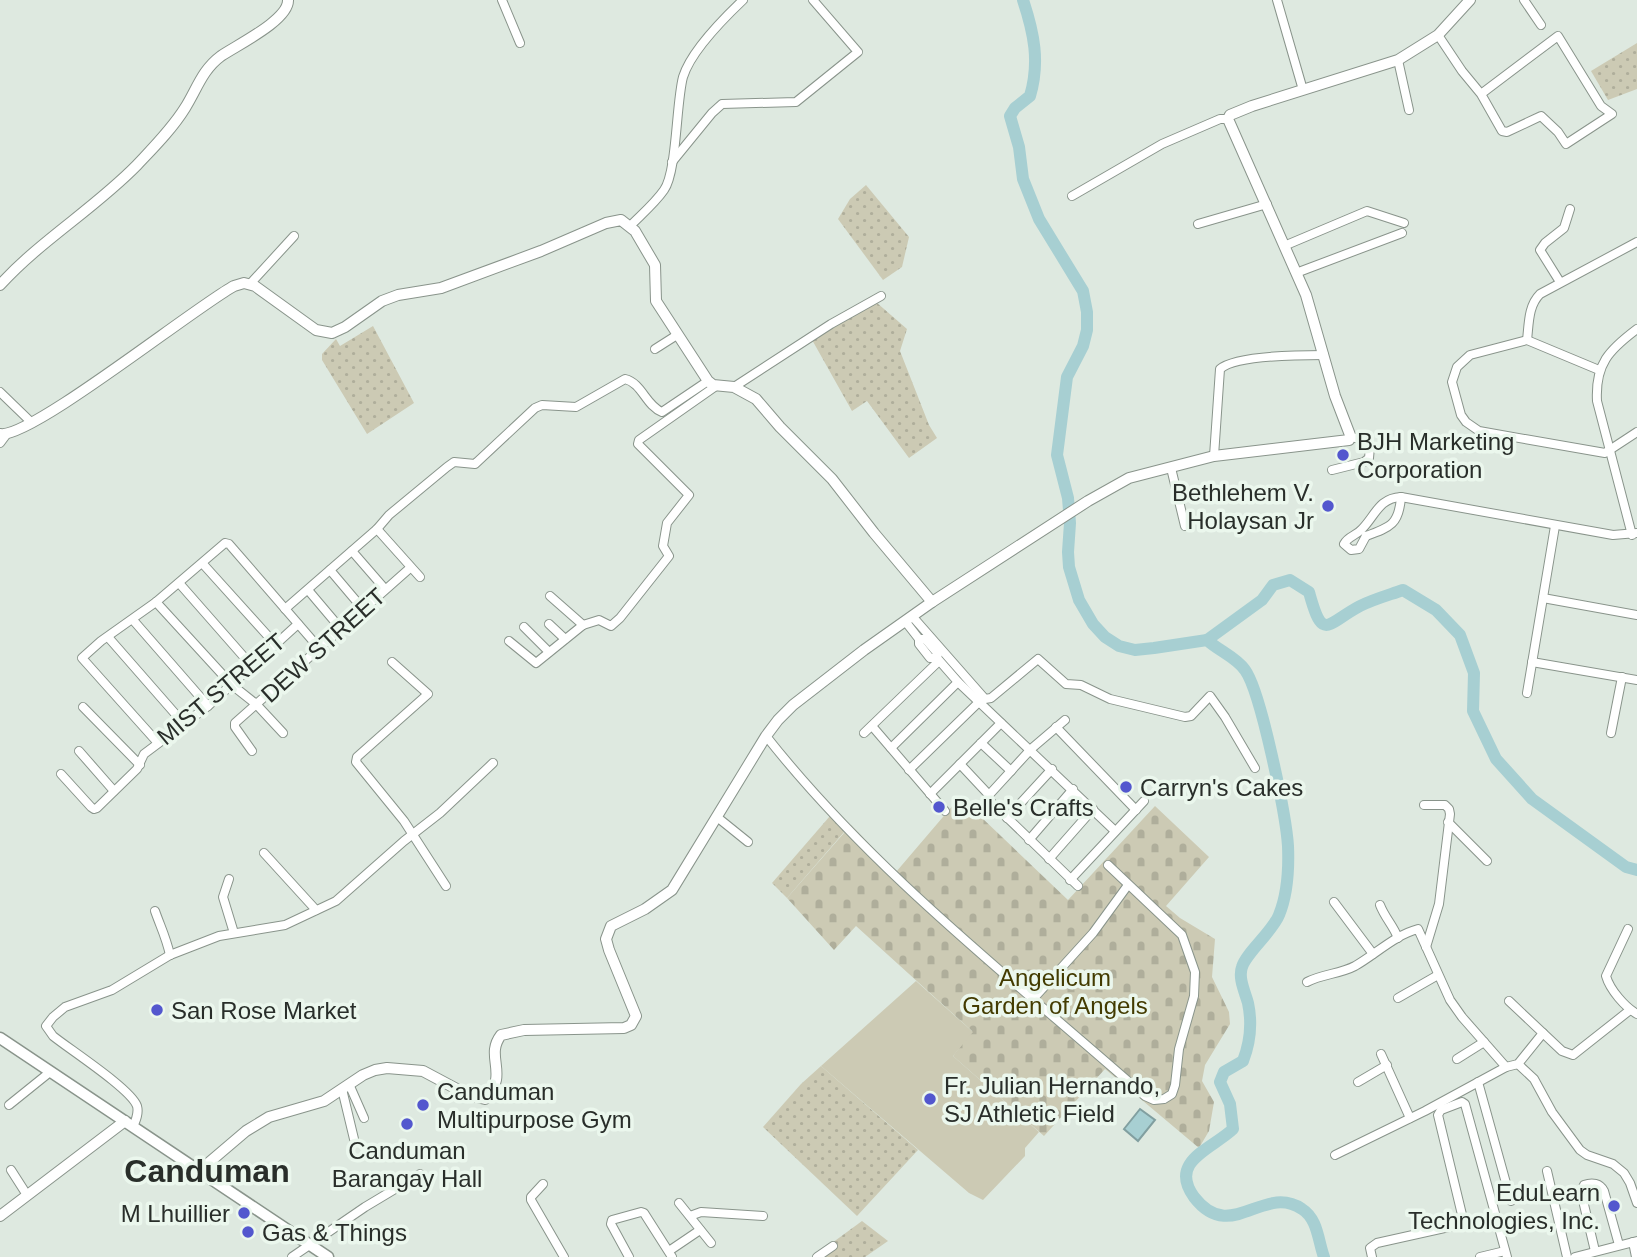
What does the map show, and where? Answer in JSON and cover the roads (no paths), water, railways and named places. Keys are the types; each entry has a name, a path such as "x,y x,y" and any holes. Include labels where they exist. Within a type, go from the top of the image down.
{"main road":[{"path":"0,1038 328,1257"}],"street":[{"path":"0,285 17,267 107,195 169,130 185,108 206,69 218,58 280,18 289,5 288,0"},
{"path":"502,0 520,43"},
{"path":"631,225 666,188 684,76 691,61 709,36 743,0"},
{"path":"672,162 722,104 796,102 858,52 813,0"},
{"path":"1277,0 1303,90"},
{"path":"1228,119 1230,115 1252,106 1398,60 1438,35 1470,0"},
{"path":"1524,0 1541,25"},
{"path":"1438,35 1481,94 1502,131 1507,132 1541,116 1559,132 1566,144 1612,114 1601,106 1558,36 1481,94"},
{"path":"1398,60 1409,110"},
{"path":"1072,196 1162,144 1220,119 1228,119"},
{"path":"1228,119 1306,295 1350,437"},
{"path":"1198,225 1267,204"},
{"path":"1560,282 1540,250 1542,245 1564,228 1570,209"},
{"path":"1284,246 1367,211 1404,223"},
{"path":"2,437 113,372 227,289 239,284 250,284 262,290 316,330 332,333 345,327 382,300 441,288 616,220 631,225 655,265 656,301 712,384"},
{"path":"1296,272 1402,233"},
{"path":"250,284 295,236"},
{"path":"1527,340 1534,300 1560,282 1637,242"},
{"path":"734,387 831,324 881,296"},
{"path":"1401,497 1399,516 1395,523 1364,533 1372,513 1382,503 1392,497 1401,497 1613,536 1634,534 1597,401 1599,370 1612,349 1637,329"},
{"path":"655,349 677,335"},
{"path":"1599,370 1527,340 1480,351 1460,362 1452,382 1461,415 1479,431 1605,453 1637,432"},
{"path":"1214,456 1220,369 1232,362 1324,355"},
{"path":"285,609 380,526 393,520 401,507 454,462 475,464 534,408 542,405 576,407 625,379 629,379 656,409 662,412 712,384 734,387 756,399 780,427 818,463 932,602"},
{"path":"509,641 536,663 583,625 599,620 611,626 629,607 669,556 663,546 667,523 689,495 638,444 639,440 712,384"},
{"path":"0,392 31,422"},
{"path":"199,1171 246,1131 269,1117 324,1101 375,1070 416,1070 485,1099 495,1089 497,1081 494,1048 501,1035 524,1030 624,1028 631,1025 636,1016 609,950 607,932 611,926 645,909 672,890 766,736 793,705 932,602 1088,501 1129,478 1214,456 1347,441 1350,437"},
{"path":"1332,470 1364,462 1368,458 1370,447 1361,439 1350,437"},
{"path":"1171,468 1185,526"},
{"path":"380,526 410,568 420,577"},
{"path":"1527,693 1555,526"},
{"path":"158,743 82,658 156,602 227,543 319,648"},
{"path":"352,551 385,589"},
{"path":"203,564 276,645"},
{"name":"DEW STREET","path":"252,751 235,723 410,568"},
{"path":"330,570 363,609"},
{"path":"179,583 251,666"},
{"path":"308,590 341,628"},
{"path":"550,596 583,625"},
{"path":"1543,598 1637,615"},
{"path":"156,602 232,685 256,704 283,733"},
{"path":"908,619 919,639 925,639 938,653 938,659 958,682 1115,831"},
{"path":"908,619 985,699 991,698 1038,659 1066,684 1080,685 1110,699 1185,717 1191,716 1210,696 1255,768"},
{"path":"133,620 208,706"},
{"name":"MIST STREET","path":"140,765 144,754 208,706 298,624"},
{"path":"549,624 565,639"},
{"path":"524,627 549,652"},
{"path":"108,637 185,725"},
{"path":"864,733 938,659"},
{"path":"392,662 428,694 356,760 413,835 446,886"},
{"path":"1532,662 1637,680"},
{"path":"1611,733 1622,677"},
{"path":"891,748 958,682"},
{"path":"909,770 979,702"},
{"path":"61,774 94,809 140,765 83,707"},
{"path":"989,796 1031,749 1065,720"},
{"path":"930,794 1001,723"},
{"path":"872,726 944,811"},
{"path":"1056,727 1136,810"},
{"path":"766,736 887,869 1145,1096 1154,1101 1164,1099 1171,1094 1175,1085 1179,1049 1194,996 1195,972 1182,935 1108,865"},
{"path":"981,743 1010,771"},
{"path":"79,751 114,791"},
{"path":"0,1216 129,1124 138,1110 132,1098 52,1037 46,1026 53,1017 65,1007 112,990 170,955 219,936 285,925 336,901 440,813 494,763"},
{"path":"960,764 989,796 989,800 1078,886"},
{"path":"1007,818 1052,769"},
{"path":"1029,840 1073,789"},
{"path":"1070,880 1144,801"},
{"path":"1424,805 1445,805 1449,808 1439,904 1426,947"},
{"path":"1049,859 1093,809"},
{"path":"717,817 748,842"},
{"path":"1448,822 1487,861"},
{"path":"264,853 316,910"},
{"path":"229,879 223,897 234,933"},
{"path":"1034,998 1093,933 1128,886"},
{"path":"1334,902 1373,954"},
{"path":"1380,905 1398,938"},
{"path":"155,911 160,926 166,933 170,955"},
{"path":"1307,982 1352,967 1398,938 1418,929 1450,1000 1506,1067"},
{"path":"1509,1001 1562,1051 1573,1055 1633,1012 1608,983 1606,976 1629,929"},
{"path":"1398,998 1438,975"},
{"path":"1335,1154 1506,1067 1518,1064 1543,1033"},
{"path":"1457,1059 1484,1042"},
{"path":"1381,1054 1410,1118"},
{"path":"1518,1064 1534,1079 1559,1123 1580,1150 1613,1164 1624,1173 1637,1203"},
{"path":"1358,1082 1387,1065"},
{"path":"9,1105 50,1072"},
{"path":"1478,1082 1511,1201"},
{"path":"345,1087 364,1118"},
{"path":"345,1087 354,1139"},
{"path":"1464,1223 1438,1115 1441,1110 1462,1102 1465,1103 1506,1254 1480,1257"},
{"path":"11,1170 27,1195"},
{"path":"1546,1171 1567,1257"},
{"path":"292,1257 420,1174"},
{"path":"1592,1254 1581,1192 1584,1185 1590,1183 1601,1186 1605,1191 1619,1245"},
{"path":"543,1184 531,1200 564,1257"},
{"path":"679,1203 711,1243"},
{"path":"690,1216 701,1212 763,1216"},
{"path":"629,1257 611,1224 612,1220 644,1213 670,1254 700,1230"},
{"path":"1372,1257 1370,1248 1373,1245 1494,1217"},
{"path":"1575,1257 1635,1242 1636,1257"},
{"path":"817,1257 832,1246"}],"water":[{"path":"1140,1109 1155,1120 1138,1141 1124,1129"}],"waterway":[{"path":"1023,0 1033,36 1035,71 1030,96 1015,108 1010,116 1019,147 1023,179 1039,219 1083,291 1087,312 1087,330 1083,346 1067,377 1057,455 1068,498 1069,567 1079,600 1093,624 1105,637 1119,646 1135,650 1207,640 1241,665 1251,683 1265,727 1286,831 1288,873 1282,907 1276,921 1244,961 1241,971 1250,1018 1247,1047 1243,1061 1224,1072 1220,1082 1230,1104 1233,1129 1189,1165 1187,1185 1194,1197 1208,1210 1221,1215 1234,1215 1274,1203 1288,1203 1302,1209 1314,1224 1324,1257"},
{"path":"1207,640 1262,600 1273,585 1290,580 1309,592 1318,618 1322,624 1327,625 1365,604 1403,590 1436,610 1460,635 1474,673 1473,711 1496,759 1532,799 1626,867 1637,870"}],"place":[{"name":"BJH Marketing Corporation","path":"1343,455"},
{"name":"Bethlehem V. Holaysan Jr","path":"1328,506"},
{"name":"Carryn's Cakes","path":"1126,787"},
{"name":"Belle's Crafts","path":"939,807"},
{"name":"San Rose Market","path":"157,1010"},
{"name":"Fr. Julian Hernando, SJ Athletic Field","path":"930,1099"},
{"name":"Canduman Multipurpose Gym","path":"423,1105"},
{"name":"Canduman Barangay Hall","path":"407,1124"},
{"name":"EduLearn Technologies, Inc.","path":"1614,1206"},
{"name":"M Lhuillier","path":"244,1213"},
{"name":"Gas & Things","path":"248,1232"}],"district":[{"name":"Canduman","path":"207,1171"}],"park label":[{"name":"Angelicum Garden of Angels","path":"1055,991"}]}
